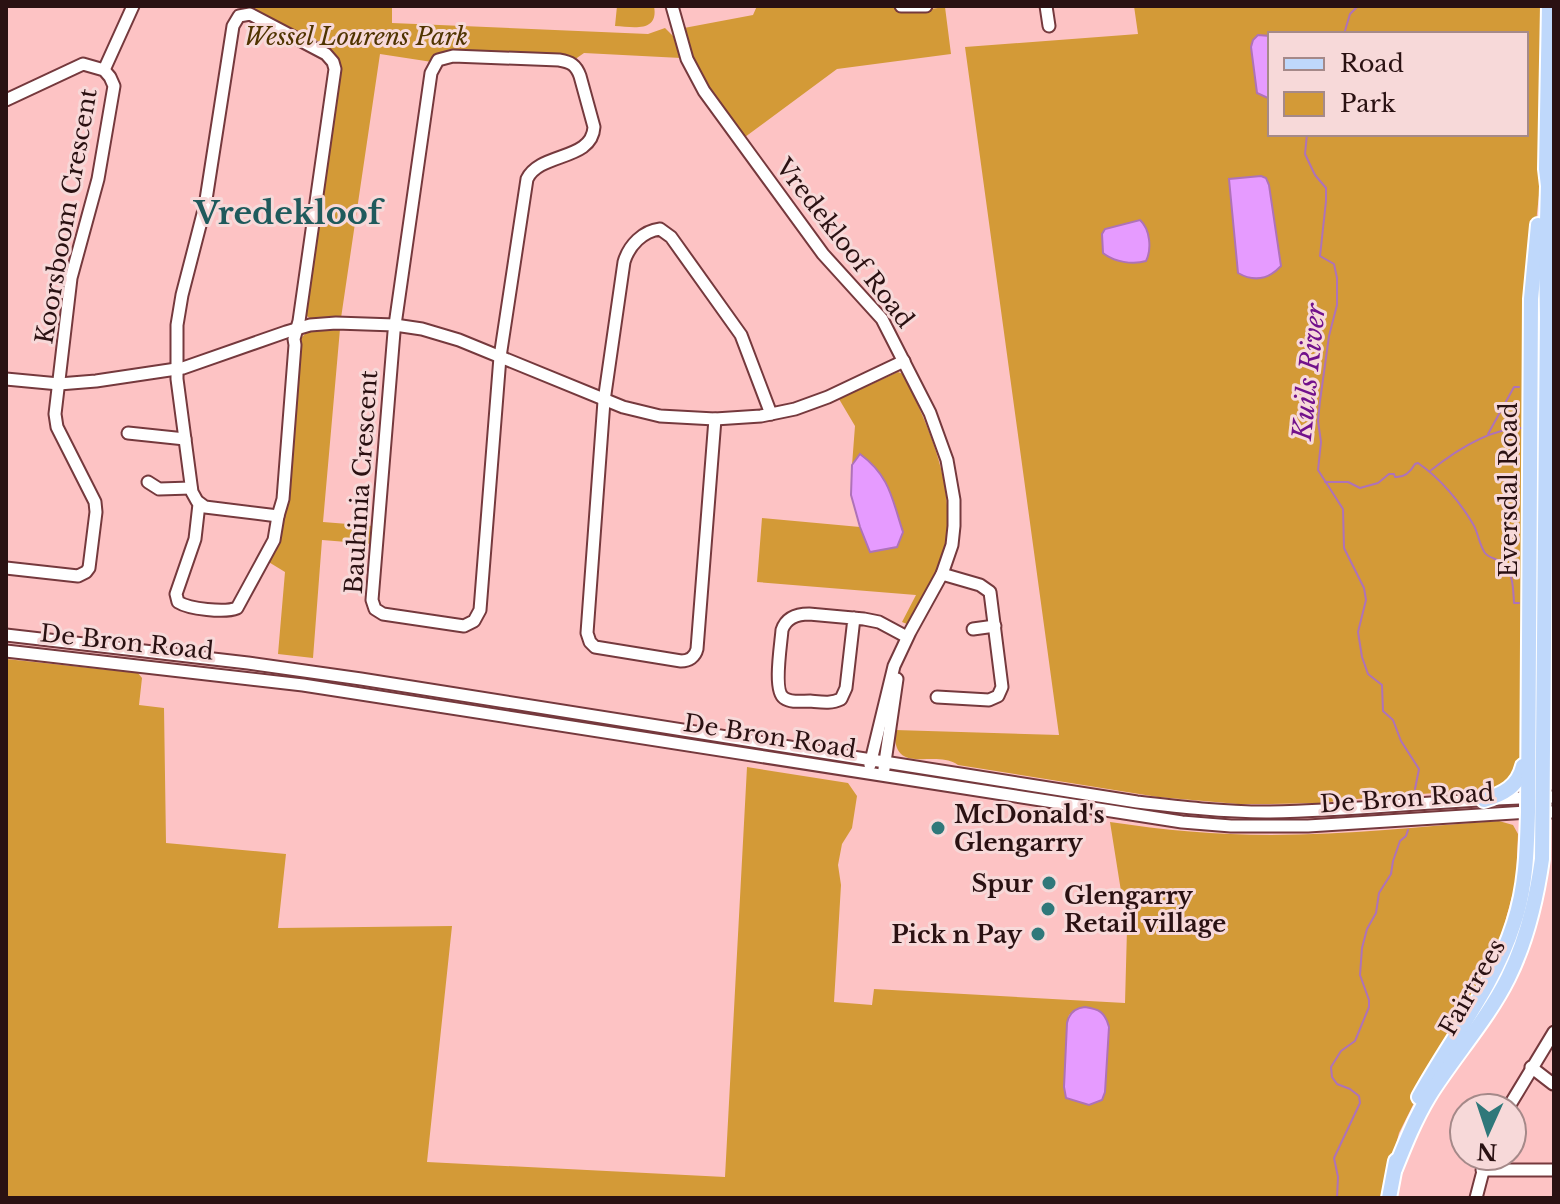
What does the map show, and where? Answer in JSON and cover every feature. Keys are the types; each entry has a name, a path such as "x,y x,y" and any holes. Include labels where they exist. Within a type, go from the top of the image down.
{"main road":[{"name":"Eversdal Road","path":"1542,804 1527,752 1530,396 1532,277 1546,169 1549,6"},
{"name":"Eversdal Road","path":"1542,804 1550,396 1546,169"},
{"path":"1484,800 1514,785 1521,774 1527,752"},
{"name":"Fairtrees","path":"1389,1198 1398,1147 1418,1099 1498,965 1515,922 1542,804"}],"street":[{"path":"104,70 133,6"},
{"name":"Vredekloof Road","path":"672,6 687,59 704,91 823,254 882,319 930,413 945,452 954,500 954,533 942,574 894,666 869,775"},
{"path":"901,6 926,6"},
{"path":"1046,6 1049,26"},
{"path":"199,504 195,539 176,594 178,602 186,606 231,611 239,607 274,540 283,499 294,339 335,65 329,56 254,16 243,15 236,19 233,26 205,206 179,308 177,369 191,488 199,504 278,516"},
{"path":"395,325 434,66 438,60 453,56 569,62 577,68 580,76 594,133 582,148 530,173 500,357"},
{"name":"Koorsboom Crescent","path":"6,100 88,64 104,70 113,82 98,179 71,278 55,414 57,427 96,507 89,568 78,576 6,568"},
{"path":"715,419 696,652 684,661 598,648 590,642 587,633 604,401 626,254 646,234 660,229 671,237 741,335 771,414"},
{"path":"6,379 77,383 177,369 297,329 328,323 395,325 447,336 604,401 660,416 715,419 795,409 904,361"},
{"name":"Bauhinia Crescent","path":"395,325 372,600 375,609 383,614 460,626 471,624 479,615 500,357"},
{"path":"1530,396 1550,396"},
{"path":"128,433 185,439"},
{"path":"148,482 159,489 191,488"},
{"path":"937,697 989,700 998,696 1002,680 991,597 987,589 942,574"},
{"path":"854,618 846,688 841,699 832,702 796,701 781,696 778,685 782,630 787,621 804,614 854,618 879,622 907,637"},
{"path":"973,629 995,626"},
{"name":"De Bron Road","path":"6,635 361,679 1137,802 1263,812 1484,800 1542,804"},
{"name":"De Bron Road","path":"6,651 303,685 1182,822 1231,826 1308,826 1542,804"},
{"name":"Vredekloof Road","path":"882,777 902,651"},
{"path":"1517,1092 1554,1032"},
{"path":"1531,1067 1553,1084"},
{"path":"1528,1170 1554,1170"},
{"path":"1476,1198 1482,1172"}],"green space":[{"name":"Wessel Lourens Park","path":"244,6 392,6 392,23 648,34 665,28 673,36 681,58 584,53 574,60 451,51 432,62 380,54 341,318 316,320 304,313 339,67 245,10"},
{"path":"617,6 654,6 653,21 637,27 615,26"},
{"path":"757,6 879,6 916,11 945,7 951,54 837,69 745,137 702,77 684,28 753,15"},
{"path":"1134,6 1546,6 1542,168 1525,322 1523,664 1520,770 1513,779 1495,789 1320,803 1238,804 1158,797 958,765 938,759 908,758 900,753 895,730 1059,735 965,47 1138,34"},
{"path":"340,329 323,522 373,526 372,544 322,540 313,658 278,654 285,572 267,561 279,539 301,338 307,332"},
{"path":"898,372 906,379 935,448 946,496 947,521 938,570 907,624 902,622 916,595 757,582 762,518 860,527 870,551 860,454 852,465 855,426 839,399"},
{"path":"6,659 138,673 142,678 139,705 164,708 166,843 286,854 278,928 452,926 427,1162 725,1177 747,767 848,783 857,796 852,828 842,844 838,865 841,885 834,1002 872,1005 874,989 1125,1003 1127,929 1110,822 1190,832 1300,835 1499,821 1513,825 1518,834 1516,882 1501,937 1481,983 1451,1029 1399,1133 1384,1198 6,1198","holes":["1078,1008 1109,1027 1102,1100 1064,1087 1069,1015"]}],"shaded area":[{"path":"1258,35 1268,36 1268,98 1257,93 1251,47"},
{"path":"1266,178 1269,185 1281,266 1266,277 1250,278 1238,273 1229,179"},
{"path":"1140,220 1149,239 1146,261 1124,262 1103,253 1102,234 1105,229"},
{"path":"860,454 878,471 889,489 903,532 897,547 870,552 860,527 851,495 852,465"},
{"path":"1085,1007 1101,1012 1109,1027 1105,1092 1102,1100 1089,1105 1066,1098 1064,1087 1067,1023 1073,1012"}],"waterway":[{"name":"Kuils River","path":"1345,32 1350,14 1358,6"},
{"name":"Kuils River","path":"1307,136 1305,154 1315,175 1326,188 1320,256 1334,264 1337,278 1337,305 1329,336 1318,421 1321,442 1318,470 1343,509 1344,548 1364,588 1366,600 1358,632 1362,657 1368,674 1382,685 1383,711 1393,720 1401,741 1419,769 1415,789"},
{"path":"1488,434 1514,387 1519,387"},
{"path":"1430,471 1484,437 1521,428"},
{"path":"1325,482 1348,482 1360,488 1378,483 1389,474 1395,477 1404,475 1418,463 1442,483 1462,507 1475,527 1485,553 1505,566 1512,581 1514,603 1519,603"},
{"name":"Kuils River","path":"1337,1198 1338,1177 1334,1158 1360,1103 1359,1096 1337,1084 1331,1067 1341,1051 1355,1041 1369,1007 1360,975 1362,948 1367,929 1376,913 1379,893 1391,874 1400,841 1408,830"}],"place":[{"name":"McDonald's Glengarry","path":"938,828"},
{"name":"Spur","path":"1049,883"},
{"name":"Glengarry Retail village","path":"1048,909"},
{"name":"Pick n Pay","path":"1038,934"}],"district":[{"name":"Vredekloof","path":"288,213"}]}
